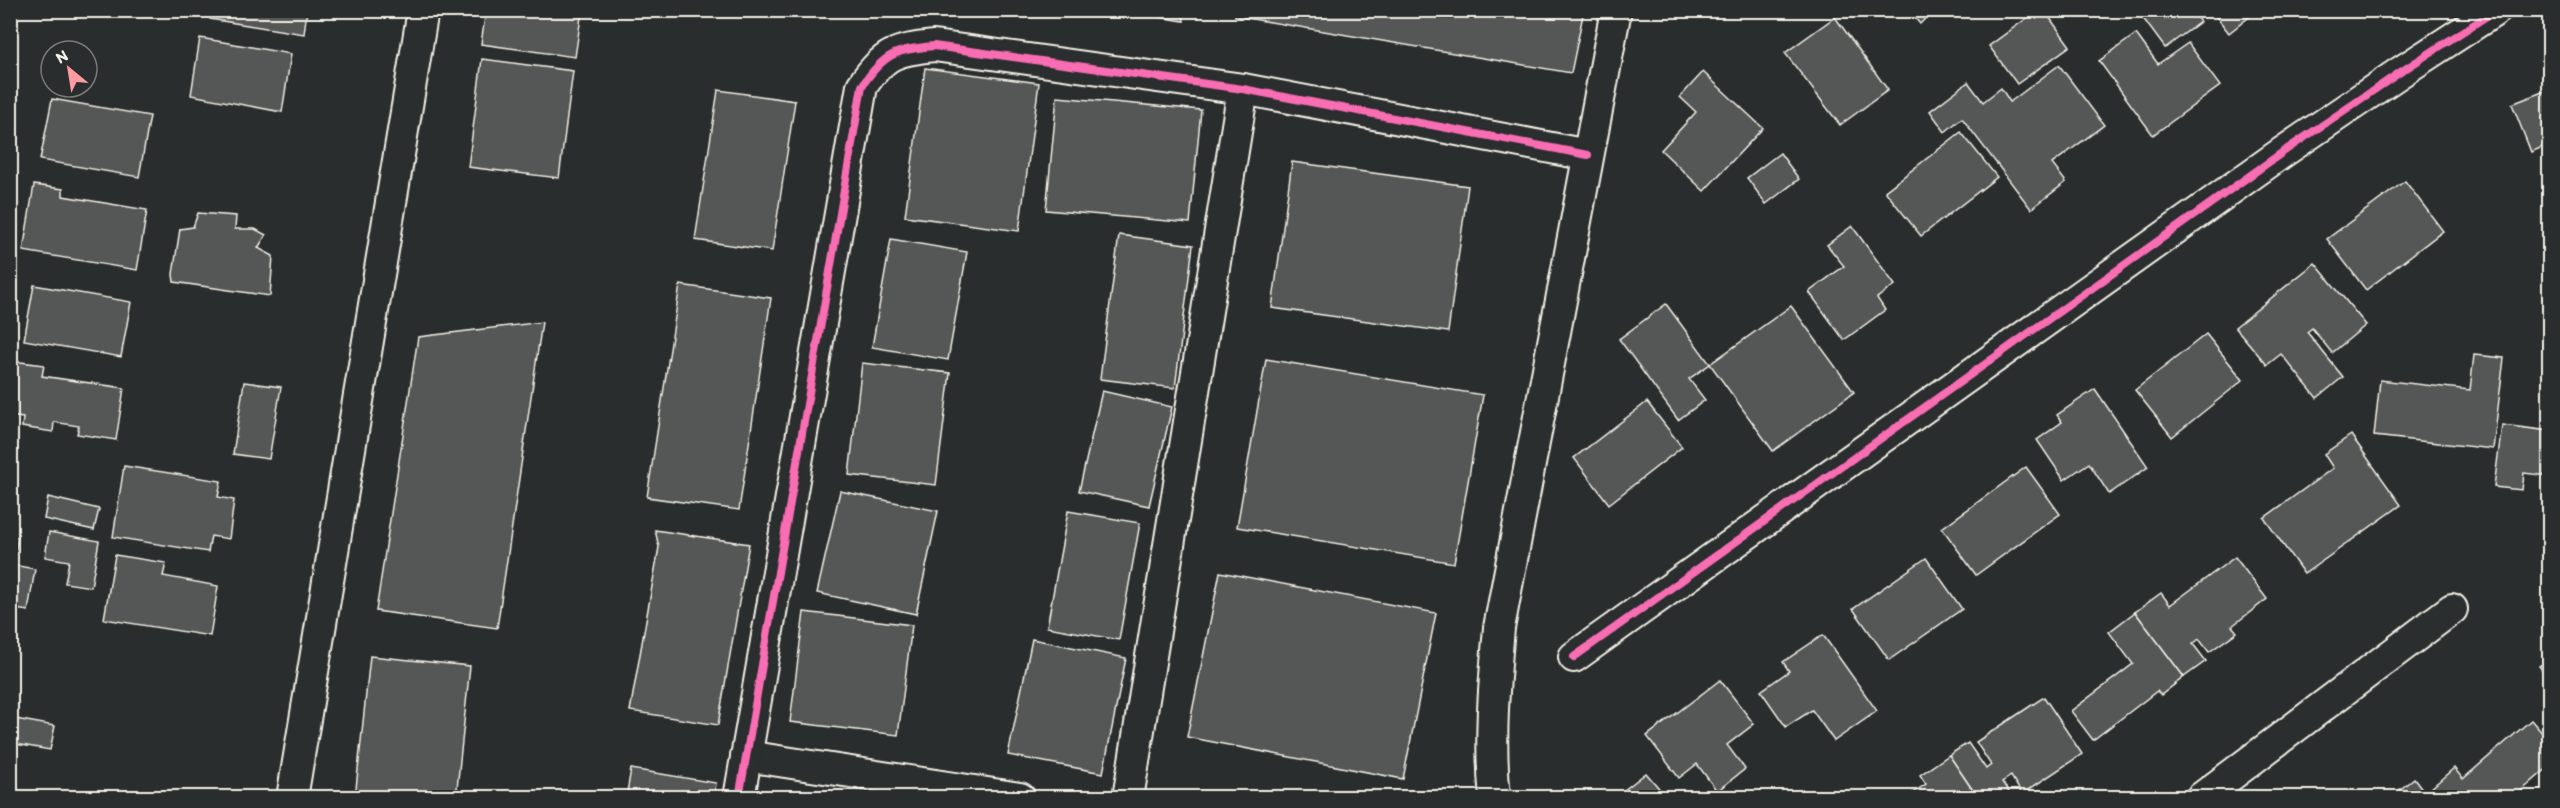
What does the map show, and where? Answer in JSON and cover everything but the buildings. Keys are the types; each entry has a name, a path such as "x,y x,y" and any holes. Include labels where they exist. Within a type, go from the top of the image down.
{"street":[{"path":"292,798 423,10"},
{"path":"1495,798 1491,765 1492,710 1499,628 1616,10"},
{"path":"1574,657 2283,152 2496,10"},
{"path":"739,798 862,86 876,66 902,49 934,46 1243,89 1588,155"},
{"path":"1128,798 1243,89"},
{"path":"2201,798 2452,609"},
{"path":"747,756 1020,798"}],"cycle path":[{"path":"1574,657 2283,152 2496,10"},
{"path":"739,798 862,86 884,60 910,49 934,46 1243,89 1588,155"}]}
